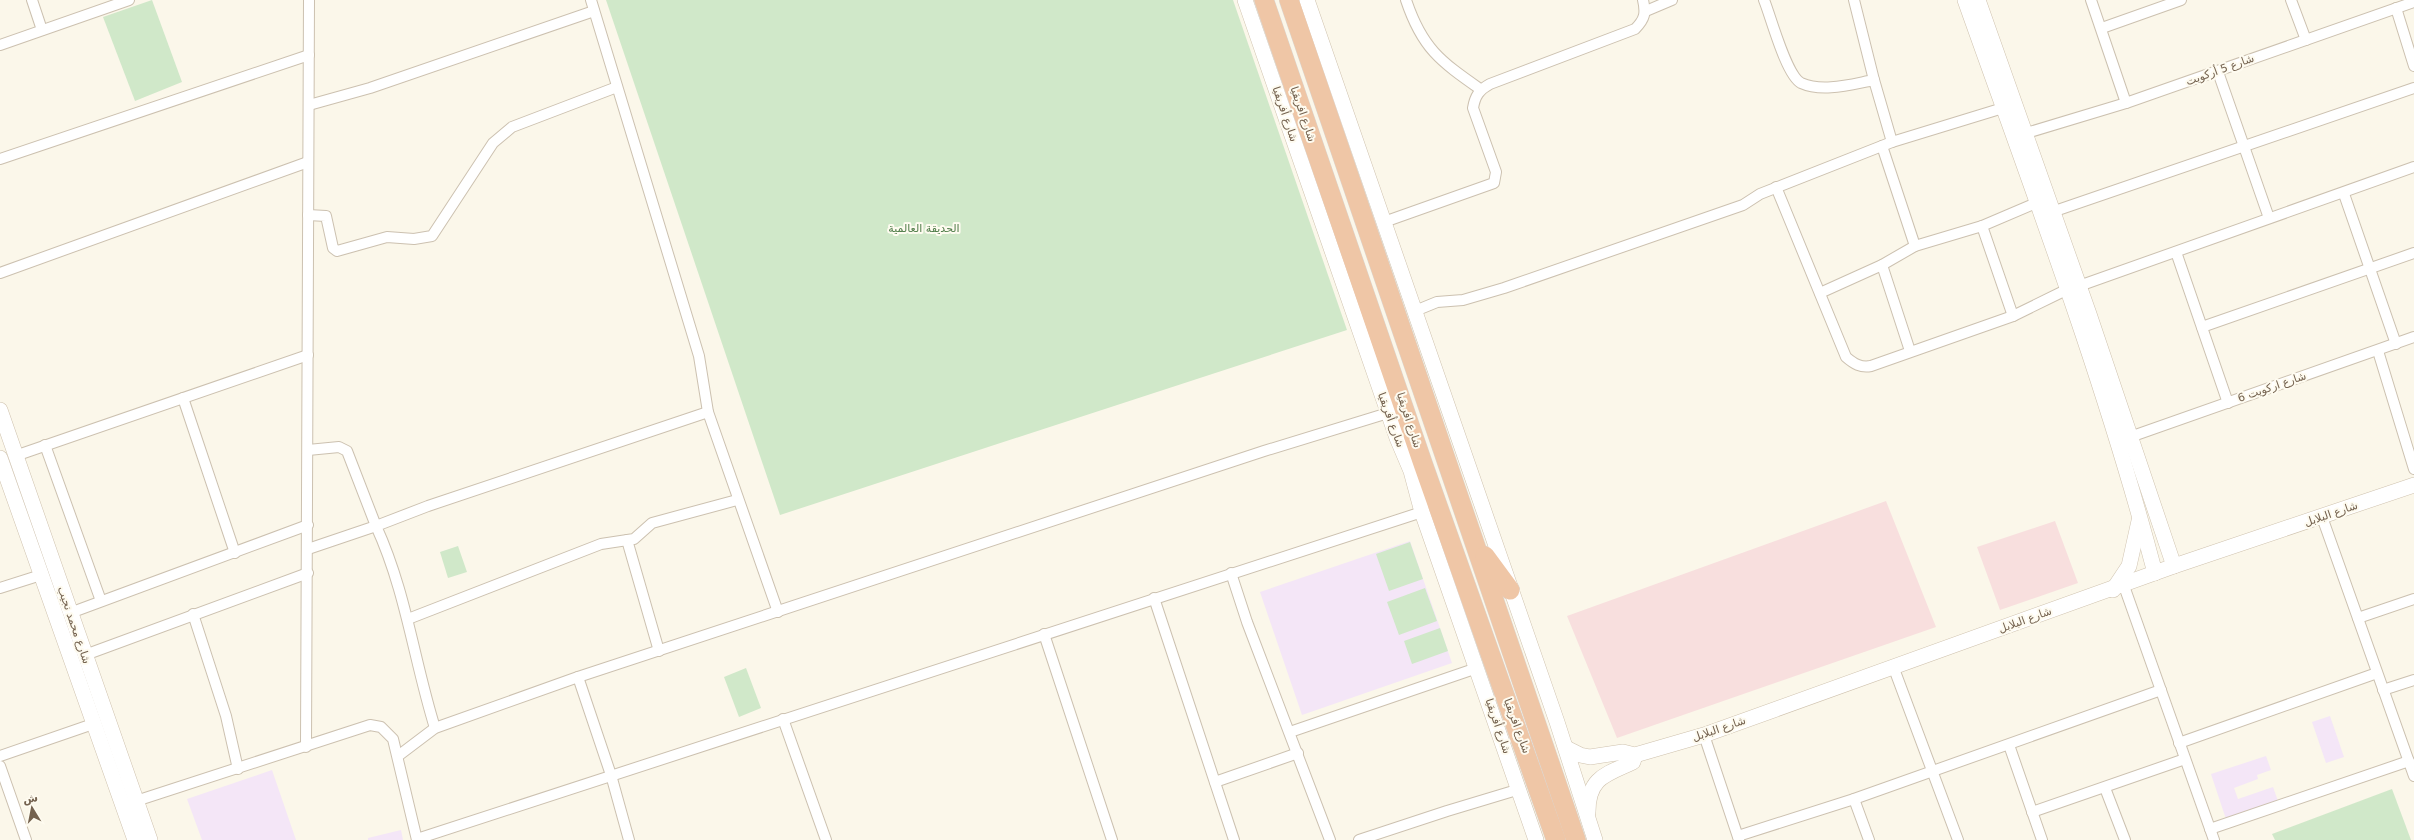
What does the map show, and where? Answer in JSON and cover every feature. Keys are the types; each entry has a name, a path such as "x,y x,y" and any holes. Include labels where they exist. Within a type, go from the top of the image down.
{"highway":[{"name":"شارع افريقيا","path":"1264,0 1346,239 1417,468 1556,840"},
{"name":"شارع افريقيا","path":"1294,1 1366,229 1576,840"},
{"path":"1337,212 1355,192"},
{"path":"1346,239 1366,229"},
{"path":"1474,542 1510,590"}],"street":[{"path":"32,0 42,30"},
{"path":"0,45 129,0"},
{"path":"306,747 308,573 309,0"},
{"path":"591,0 699,356 708,412 778,612"},
{"name":"شارع أفريقيا","path":"1245,0 1388,413 1417,468 1422,512 1478,668 1536,840"},
{"path":"1406,0 1418,31 1430,50 1445,64 1480,89"},
{"path":"1384,222 1494,182 1496,172 1473,108 1474,99 1480,89 1635,29 1643,21 1646,11 1643,0"},
{"path":"1646,11 1672,0"},
{"path":"1764,0 1780,47 1794,76 1800,82 1822,87 1874,80"},
{"path":"1854,0 1874,80 1892,142"},
{"path":"1965,0 2003,108 2020,136 2052,212 2072,288 2155,573"},
{"path":"1978,0 2020,136 2036,203 2072,288 2130,437 2174,566"},
{"path":"2092,0 2126,103"},
{"path":"2102,28 2181,0"},
{"path":"2291,0 2306,40"},
{"path":"1294,1 1384,222 1510,590 1566,748 1595,840"},
{"name":"شارع 5 أركويت","path":"2020,136 2126,103 2218,72 2414,2"},
{"path":"2396,8 2414,66"},
{"path":"309,105 370,88 594,11"},
{"path":"0,159 309,55"},
{"path":"2218,72 2269,218"},
{"path":"308,215 326,216 333,248 336,251 387,237 414,239 432,236 493,143 503,133 512,127 617,87"},
{"path":"2052,212 2414,88"},
{"path":"1415,311 1437,302 1462,300 1504,288 1609,252 1743,205 1760,194 1776,187 1892,142 2003,108"},
{"path":"1882,146 1915,246"},
{"path":"0,274 308,162"},
{"path":"1776,187 1846,357 1854,364 1864,367 1871,366 2013,316 2072,288 2269,218 2344,194 2414,167"},
{"path":"2344,194 2396,344"},
{"path":"1820,294 1882,265 1915,246 1982,226 2036,203"},
{"path":"1982,226 2013,316"},
{"path":"2176,252 2228,402"},
{"path":"2202,327 2370,270 2414,253"},
{"path":"1882,265 1910,351"},
{"name":"شارع اركويت 6","path":"2130,437 2378,351 2414,337"},
{"path":"2378,351 2414,469"},
{"path":"15,456 308,355"},
{"path":"183,398 235,553"},
{"path":"308,549 435,504 708,412"},
{"name":"شارع محمد نجيب","path":"1,413 150,840"},
{"path":"398,756 435,728 578,678 1264,451 1388,413"},
{"path":"45,445 101,601"},
{"path":"308,450 339,447 347,451 389,556 408,619 425,697 435,728"},
{"name":"شارع محمد نجيب","path":"0,458 135,840"},
{"name":"شارع البلابل","path":"1566,748 1580,755 1590,757 1623,752 1635,755 1704,735 1893,666 2119,588 2174,566 2414,485"},
{"path":"408,619 601,544 634,538 652,523 738,500"},
{"path":"136,801 370,725 381,727 392,739 398,756 417,839 1231,572 1422,512"},
{"path":"2322,517 2414,776"},
{"path":"2140,518 2129,566 2119,588 2161,690 2214,840"},
{"path":"70,613 308,525"},
{"path":"627,540 659,651"},
{"path":"1231,572 1247,622 1330,840"},
{"path":"85,655 193,614 308,573"},
{"path":"0,588 41,575"},
{"path":"1154,598 1234,840"},
{"path":"2358,618 2414,599"},
{"path":"193,614 226,716 238,769"},
{"path":"1044,634 1112,840"},
{"path":"1893,666 1958,840"},
{"path":"1290,732 1478,668"},
{"path":"2179,743 2377,672"},
{"path":"578,678 611,775 629,840"},
{"path":"2383,690 2414,680"},
{"path":"1704,735 1738,838 2009,745 2161,690"},
{"path":"783,719 826,840"},
{"path":"0,756 93,724"},
{"path":"2009,745 2042,840"},
{"path":"1215,782 1298,753"},
{"name":"شارع البلابل","path":"1588,817 1588,803 1596,784 1609,771 1633,762 1635,755"},
{"path":"2032,812 2105,788 2185,759"},
{"path":"2210,829 2409,761"},
{"path":"0,766 26,840"},
{"path":"2105,788 2125,840"},
{"path":"1359,840 1520,789"},
{"path":"1854,799 1869,840"}],"shaded area":[{"path":"1886,501 1936,627 1617,738 1567,616"},
{"path":"2055,521 2078,583 2000,610 1977,547"},
{"path":"1410,541 1452,663 1302,715 1260,592"},
{"path":"2330,716 2344,757 2326,763 2312,722"},
{"path":"2266,756 2271,770 2257,775 2258,779 2234,788 2238,799 2273,787 2278,801 2226,819 2211,774"},
{"path":"272,770 296,840 202,840 187,799"},
{"path":"401,830 403,840 368,840 368,838"}],"green space":[{"path":"152,0 182,82 135,101 103,17"},
{"name":"الحديقة العالمية","path":"606,0 1233,0 1347,330 780,515"},
{"path":"1410,542 1423,579 1389,591 1376,554"},
{"path":"458,546 467,572 448,578 440,552"},
{"path":"1425,588 1437,621 1399,635 1387,602"},
{"path":"1440,628 1448,651 1412,664 1404,641"},
{"path":"746,668 761,708 739,717 724,677"},
{"path":"2392,789 2411,840 2275,840 2272,834"}]}
